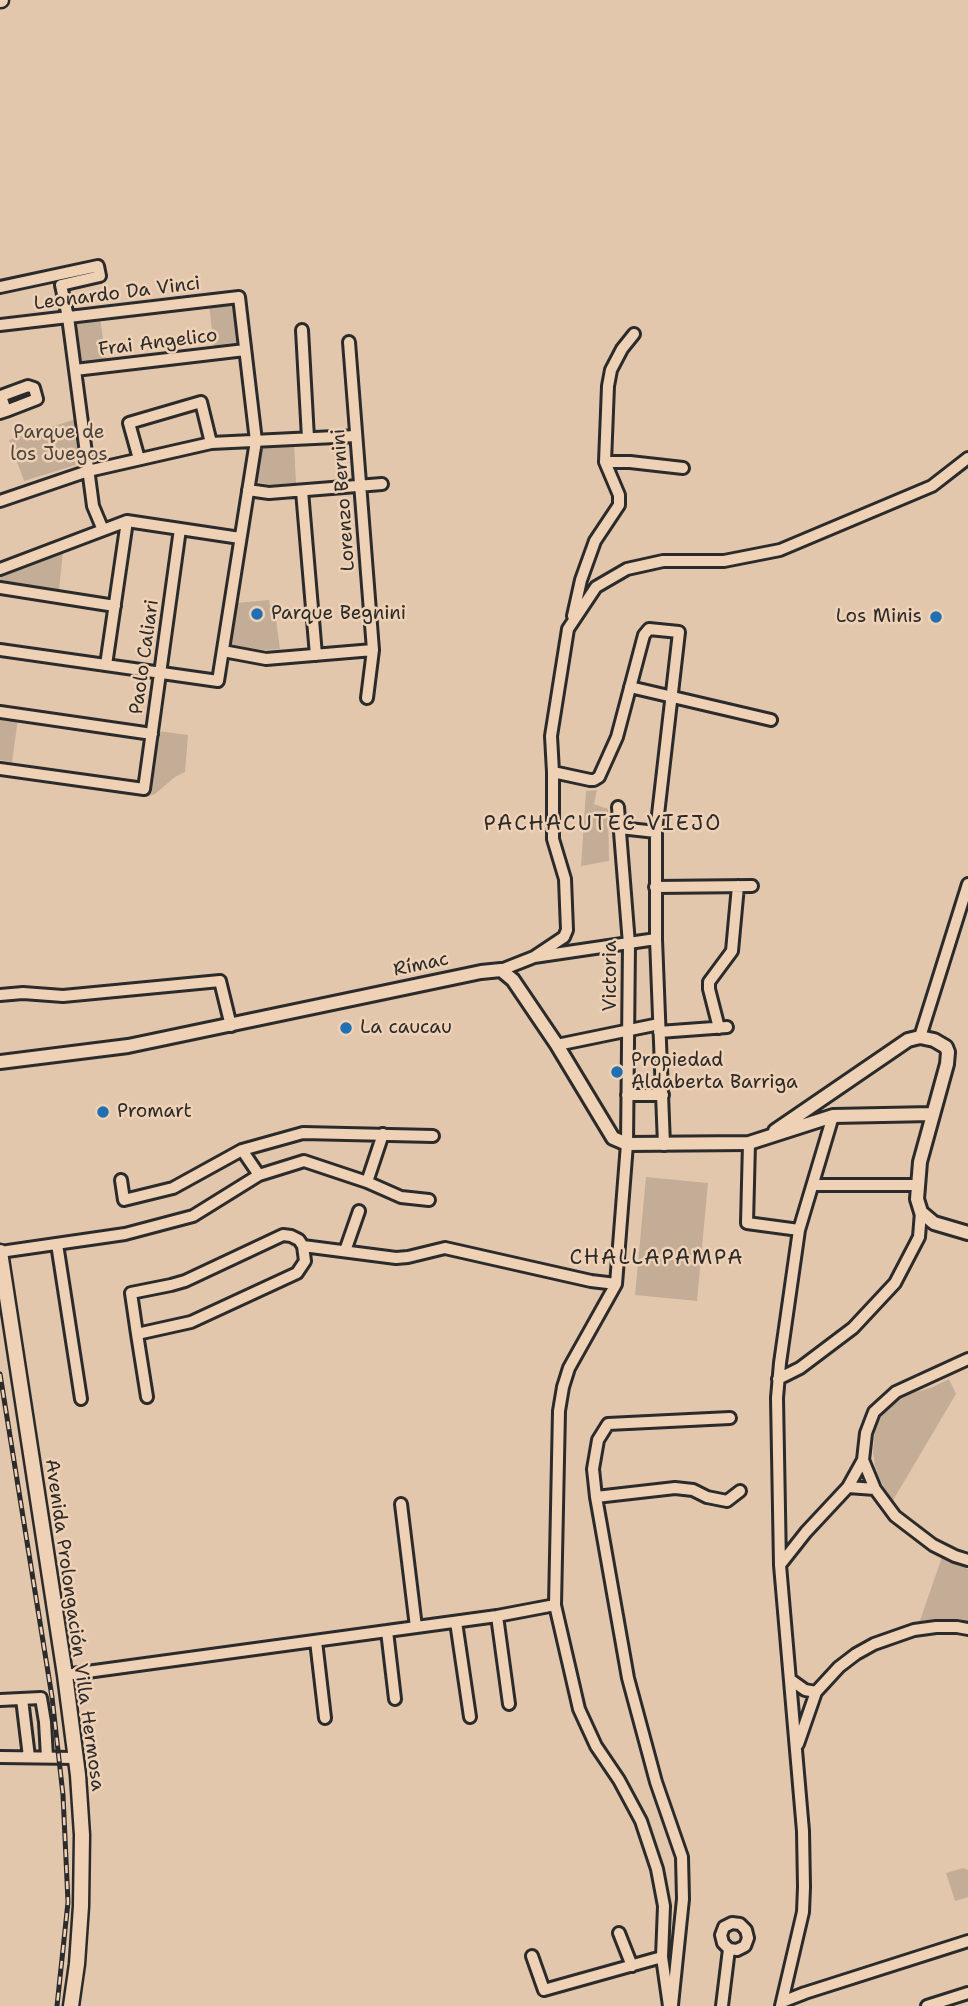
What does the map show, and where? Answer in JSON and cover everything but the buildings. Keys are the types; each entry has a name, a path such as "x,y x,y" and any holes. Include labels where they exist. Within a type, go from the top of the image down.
{"main road":[{"name":"Avenida Prolongación Villa Hermosa","path":"0,1252 76,1758 82,1835 81,1906 71,2006"}],"street":[{"path":"0,287 98,266 100,276 61,285 68,317 93,506 103,530"},
{"name":"Leonardo Da Vinci","path":"0,326 239,297 245,350"},
{"path":"302,330 308,438"},
{"path":"571,625 595,541 619,505 619,495 606,462 608,386 611,370 634,334"},
{"name":"Lorenzo Bernini","path":"349,342 373,650 367,698"},
{"path":"0,650 218,681 256,440 245,350"},
{"name":"Frai Angelico","path":"75,370 245,350"},
{"path":"139,459 129,423 201,402 211,443"},
{"path":"0,500 88,471 211,443 356,436"},
{"path":"932,1114 833,1116 749,1143 627,1144 613,1138 557,1045 513,980 501,970 534,957 564,937 567,930 565,879 553,839 551,736 568,629 596,587 627,569 663,561 724,561 780,550 932,486 968,458"},
{"path":"606,462 683,468"},
{"path":"248,489 269,493 382,484"},
{"path":"302,491 316,654"},
{"path":"0,569 127,521 240,538"},
{"path":"106,665 127,521"},
{"name":"Paolo Caliari","path":"0,769 144,789 180,529"},
{"path":"0,588 115,606"},
{"path":"553,772 590,780 599,777 617,737 645,635 649,629 680,632 656,832 656,939 664,1145"},
{"path":"223,651 266,659 373,650"},
{"path":"630,687 771,720"},
{"path":"0,712 152,734"},
{"name":"Victoria","path":"616,1284 627,1144 629,944 618,807"},
{"path":"620,828 656,832"},
{"path":"920,1037 968,884"},
{"path":"557,1045 628,1030 723,1028 709,982 732,951 738,886"},
{"path":"655,887 752,886"},
{"path":"534,957 656,939"},
{"name":"Rímac","path":"0,1062 128,1046 501,970"},
{"path":"0,995 23,993 63,996 220,981 231,1026"},
{"path":"763,1139 908,1040 920,1037 934,1040 946,1047 947,1064 920,1162 917,1185 921,1212 919,1237 895,1283 853,1328 800,1368 778,1379"},
{"path":"628,1095 663,1096"},
{"path":"781,2004 803,1912 804,1887 803,1830 780,1565 778,1379 799,1230 833,1116"},
{"path":"121,1180 124,1200 173,1188 242,1150 303,1133 433,1136"},
{"path":"367,1182 383,1135"},
{"path":"749,1143 747,1223 799,1230"},
{"path":"242,1150 259,1175"},
{"path":"0,1252 125,1234 193,1216 259,1175 304,1161 367,1182 401,1197 429,1200"},
{"path":"813,1185 917,1185"},
{"path":"345,1251 359,1211"},
{"path":"921,1212 934,1223 951,1230 968,1231"},
{"path":"137,1334 191,1322 297,1273 305,1261 303,1246 299,1240 283,1235 185,1281 131,1293 137,1334 147,1397"},
{"path":"57,1244 81,1399"},
{"path":"303,1246 396,1258 446,1248 591,1281 616,1284 569,1368 563,1387 559,1411 555,1605 579,1709 596,1745 641,1821 657,1869 664,1906 662,1957 671,2006"},
{"path":"780,1565 848,1487 863,1460 866,1433 874,1412 896,1392 968,1359"},
{"path":"671,2006 683,1899 682,1857 656,1782 628,1678 593,1468 598,1440 608,1424 730,1418"},
{"path":"863,1460 875,1489 886,1506 933,1545 968,1560"},
{"path":"848,1487 875,1489"},
{"path":"596,1497 675,1488 693,1490 707,1497 727,1501 740,1491"},
{"path":"401,1504 416,1627"},
{"path":"65,1675 456,1622 555,1605"},
{"path":"497,1616 509,1704"},
{"path":"456,1622 470,1717"},
{"path":"795,1752 816,1692 839,1667 856,1654 874,1644 915,1630 946,1627 968,1629"},
{"path":"387,1631 395,1699"},
{"path":"316,1641 325,1718"},
{"path":"791,1679 805,1690 816,1692"},
{"path":"0,1700 41,1698 47,1757"},
{"path":"22,1699 29,1757"},
{"path":"0,1757 76,1758"},
{"path":"619,1933 632,1966"},
{"path":"781,2004 804,1993 968,1941"},
{"path":"722,2006 729,1949"},
{"path":"532,1956 544,1990 662,1957"},
{"path":"787,1980 804,1993"},
{"path":"927,2006 968,1993"}],"green space":[{"path":"236,301 241,344 214,347 209,305"},
{"path":"100,317 106,359 79,364 73,320"},
{"name":"Parque de los Juegos","path":"76,419 82,463 24,481 9,440"},
{"path":"294,442 296,483 271,485 257,482 262,443"},
{"path":"63,552 59,590 0,580 0,576"},
{"path":"269,600 270,605 274,605 280,649 230,646 235,603"},
{"path":"0,717 18,719 12,762 0,760"},
{"path":"158,731 188,735 185,772 147,797 151,781"},
{"path":"597,790 594,804 608,809 609,861 581,866 586,791"},
{"path":"646,1177 708,1183 697,1301 635,1295"},
{"path":"949,1379 956,1394 892,1502 879,1478 873,1452 875,1428 881,1415 894,1402"},
{"path":"942,1557 968,1569 968,1624 918,1626"},
{"path":"963,1868 968,1870 968,1897 955,1901 946,1873"}],"railway":[{"path":"0,1374 52,1697 63,1795 68,1902 57,2006"}],"place":[{"name":"Parque Begnini","path":"257,614"},
{"name":"Los Minis","path":"936,617"},
{"name":"La caucau","path":"346,1028"},
{"name":"Propiedad Aldaberta Barriga","path":"617,1072"},
{"name":"Promart","path":"103,1112"}],"district":[{"name":"PACHACUTEC VIEJO","path":"603,825"},
{"name":"CHALLAPAMPA","path":"657,1259"}]}
